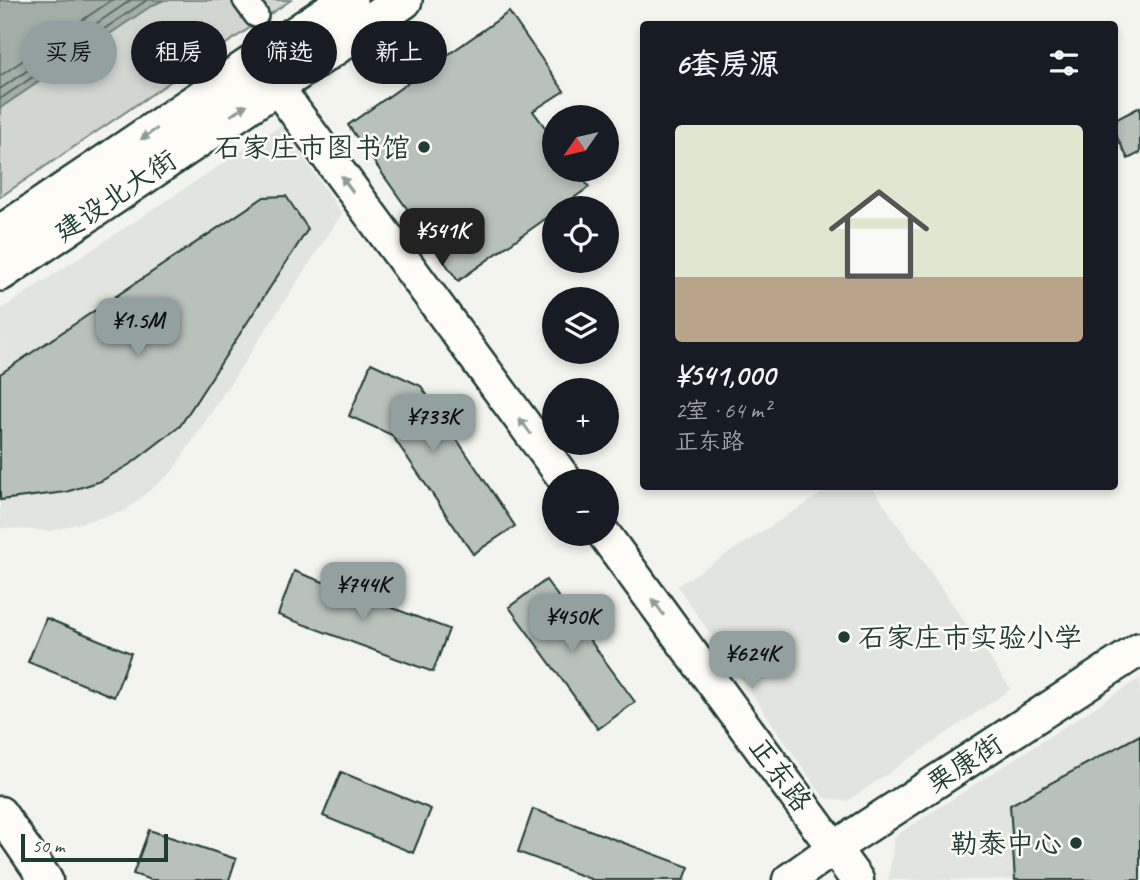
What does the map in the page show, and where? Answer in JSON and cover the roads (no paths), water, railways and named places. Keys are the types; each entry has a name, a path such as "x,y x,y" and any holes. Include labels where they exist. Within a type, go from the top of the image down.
{"main road":[{"name":"建设北大街","path":"0,234 348,0"},
{"name":"建设北大街","path":"0,272 403,0"}],"street":[{"path":"276,86 557,469"},
{"name":"正东路","path":"613,546 857,880"},
{"name":"栗康街","path":"789,880 1140,649"},
{"path":"0,813 47,880"}],"water":[{"path":"0,0 164,0 117,29 117,21 21,21 21,84 36,84 0,108"}],"place":[{"name":"石家庄市图书馆","path":"424,147"},
{"name":"石家庄市实验小学","path":"844,637"},
{"name":"勒泰中心","path":"1076,843"}]}
